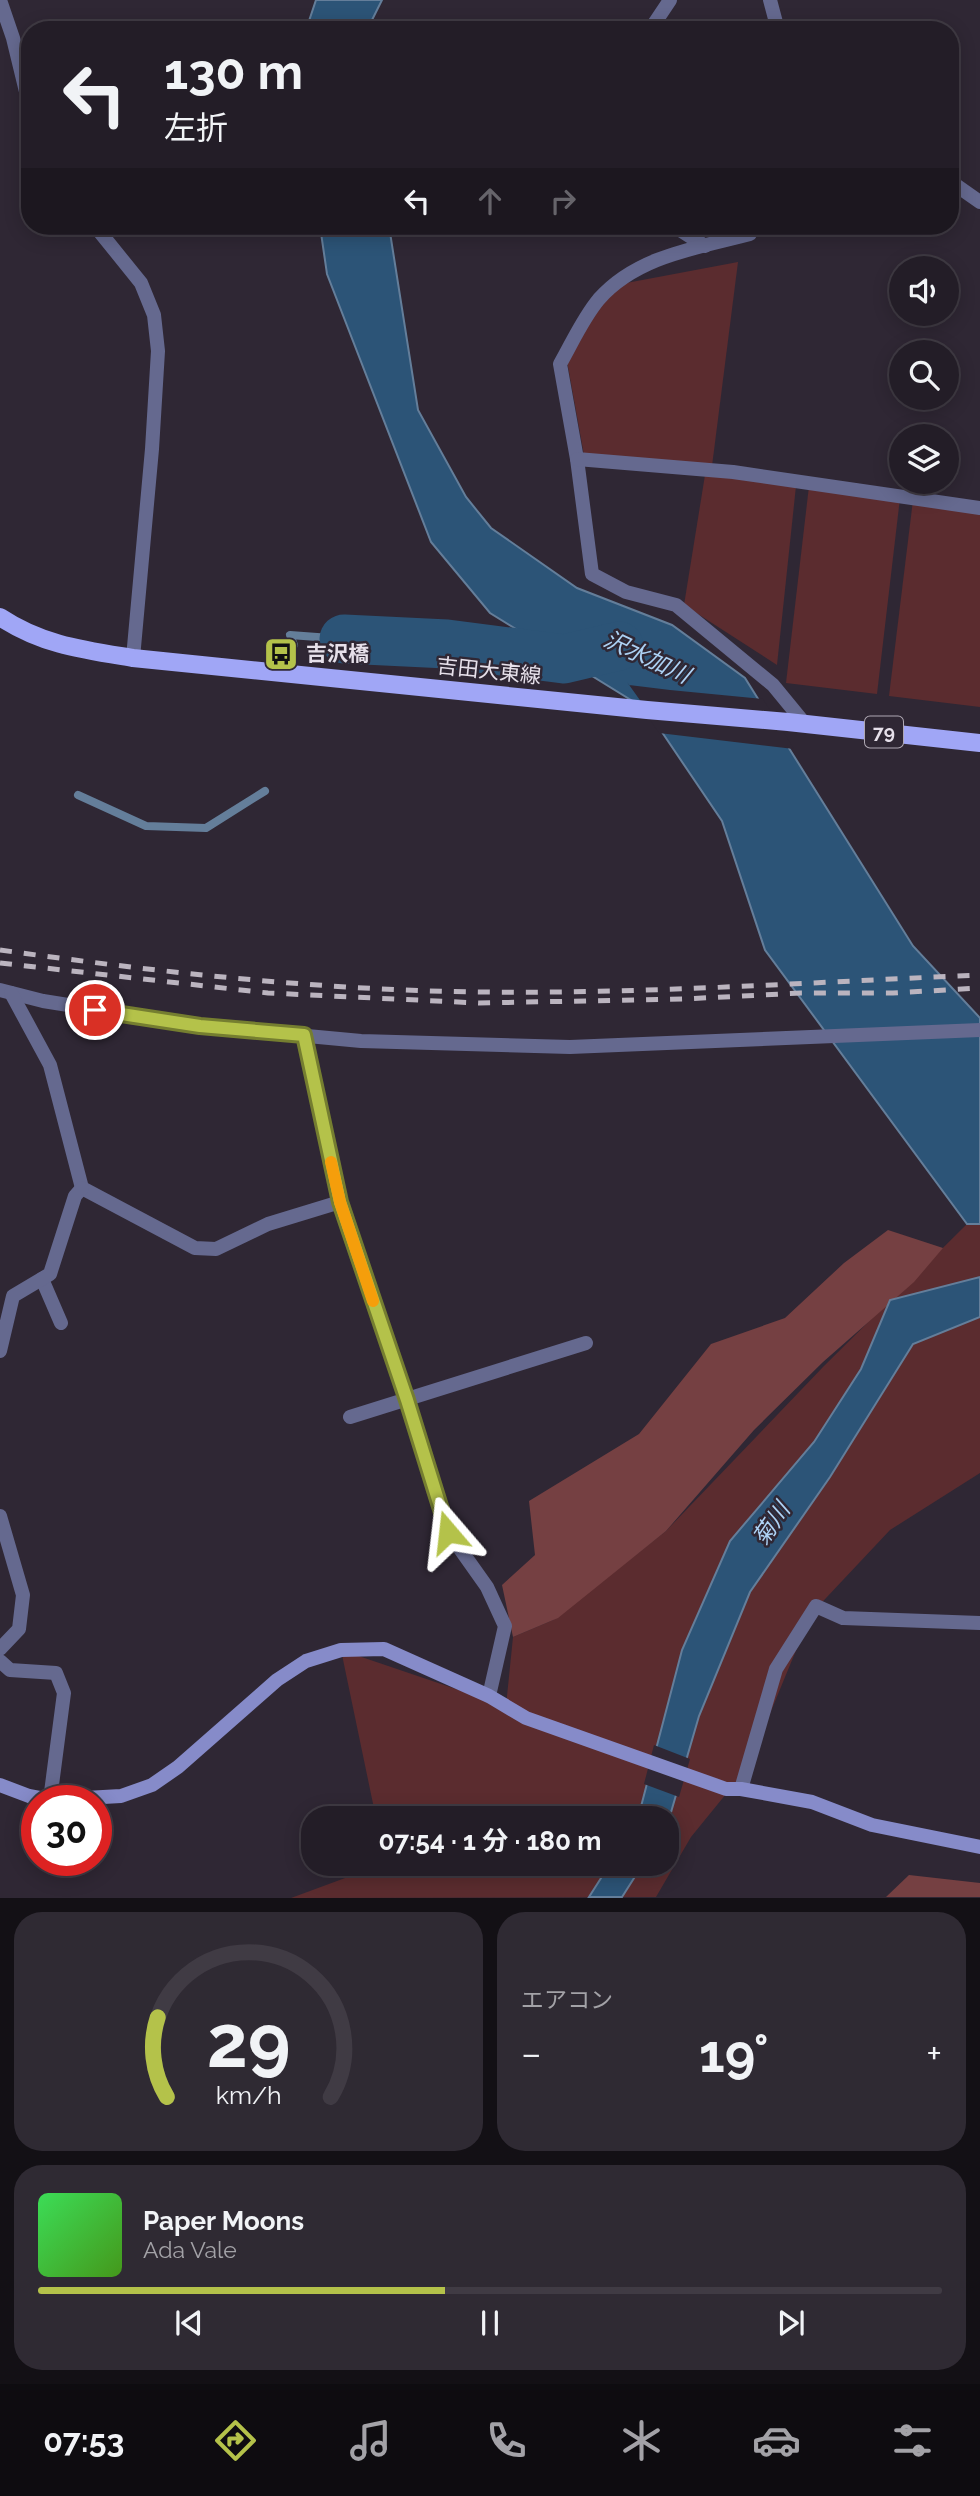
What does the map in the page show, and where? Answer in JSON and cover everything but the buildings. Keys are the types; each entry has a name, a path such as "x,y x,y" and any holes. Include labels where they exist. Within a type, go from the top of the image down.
{"main road":[{"name":"吉田大東線","path":"0,617 23,632 72,648 133,658 980,743"}],"street":[{"path":"0,0 21,71"},
{"path":"656,21 670,0"},
{"path":"770,0 776,21"},
{"path":"959,187 980,201"},
{"path":"102,235 141,283 154,315 158,351 133,658"},
{"path":"688,235 705,246"},
{"path":"746,235 654,260 616,282 597,302 560,363 578,460 592,574 626,592 677,605 773,685 797,723"},
{"path":"578,460 733,472 980,508"},
{"path":"6,992 43,1001 200,1026 361,1041 569,1046 974,1030"},
{"path":"6,992 50,1065 82,1188 195,1248 216,1249 268,1224 340,1202"},
{"path":"304,1035 340,1202 448,1532 487,1587 505,1626 489,1696"},
{"path":"0,1351 7,1298 50,1274 75,1196 82,1188"},
{"path":"42,1279 61,1323"},
{"path":"350,1417 586,1343"},
{"path":"0,1516 23,1595 19,1629 0,1649"},
{"path":"734,1789 776,1669 816,1606 843,1618 980,1623"},
{"path":"112,1797 152,1785 178,1768 278,1680 306,1661 341,1650 384,1649 489,1696 526,1718 734,1789 812,1802 872,1825 980,1847"},
{"path":"0,1661 10,1670 56,1673 64,1693 52,1785"},
{"path":"0,1785 21,1793"}],"shaded area":[{"path":"738,262 712,466 584,455 567,361 591,317 621,284"},
{"path":"705,475 796,486 777,665 684,605"},
{"path":"809,486 900,498 877,694 786,683"},
{"path":"913,500 980,508 980,707 889,696"},
{"path":"967,1224 980,1224 980,1473 890,1530 811,1614 748,1767 691,1837 679,1858 679,1806 374,1806 341,1650 506,1706 513,1637 553,1620 666,1531 823,1367"},
{"path":"888,1230 943,1248 914,1282 823,1362 754,1430 666,1531 558,1618 513,1637 502,1585 535,1555 529,1501 639,1434 711,1344 785,1318 844,1263"},
{"path":"909,1875 980,1883 980,1897 886,1897"},
{"path":"351,1876 668,1876 656,1897 291,1898"}],"water":[{"path":"316,0 382,0 372,21 309,21"},
{"name":"沢水加川","path":"321,235 390,235 418,410 466,497 491,528 577,588 672,625 745,678 913,946 980,1018 980,1224 967,1224 765,950 722,821 647,710 490,613 431,542 327,274"},
{"name":"菊川","path":"980,1277 980,1317 913,1344 830,1477 750,1592 699,1716 673,1806 641,1806 682,1650 730,1541 814,1442 861,1369 890,1300"},
{"path":"602,1876 635,1876 622,1897 589,1897"}],"pier":[{"path":"629,685 763,699 794,749 659,733"},
{"path":"654,1745 690,1759 679,1797 644,1784"}],"waterway":[{"path":"294,645 290,635 344,639"},
{"name":"沢水加川","path":"344,639 447,644 564,659 619,646"},
{"path":"78,795 146,826 206,828 265,791"}],"railway":[{"path":"0,950 119,966 298,984 419,991 604,991 980,975"},
{"path":"0,963 268,993 479,1003 684,999 801,993 893,993 980,988"}],"slow traffic":[{"path":"331,1162 340,1202 373,1301"}],"place":[{"name":"吉沢橋","path":"281,654"}],"route":[{"path":"95,1010 200,1026 304,1035 340,1202 448,1532"}]}
